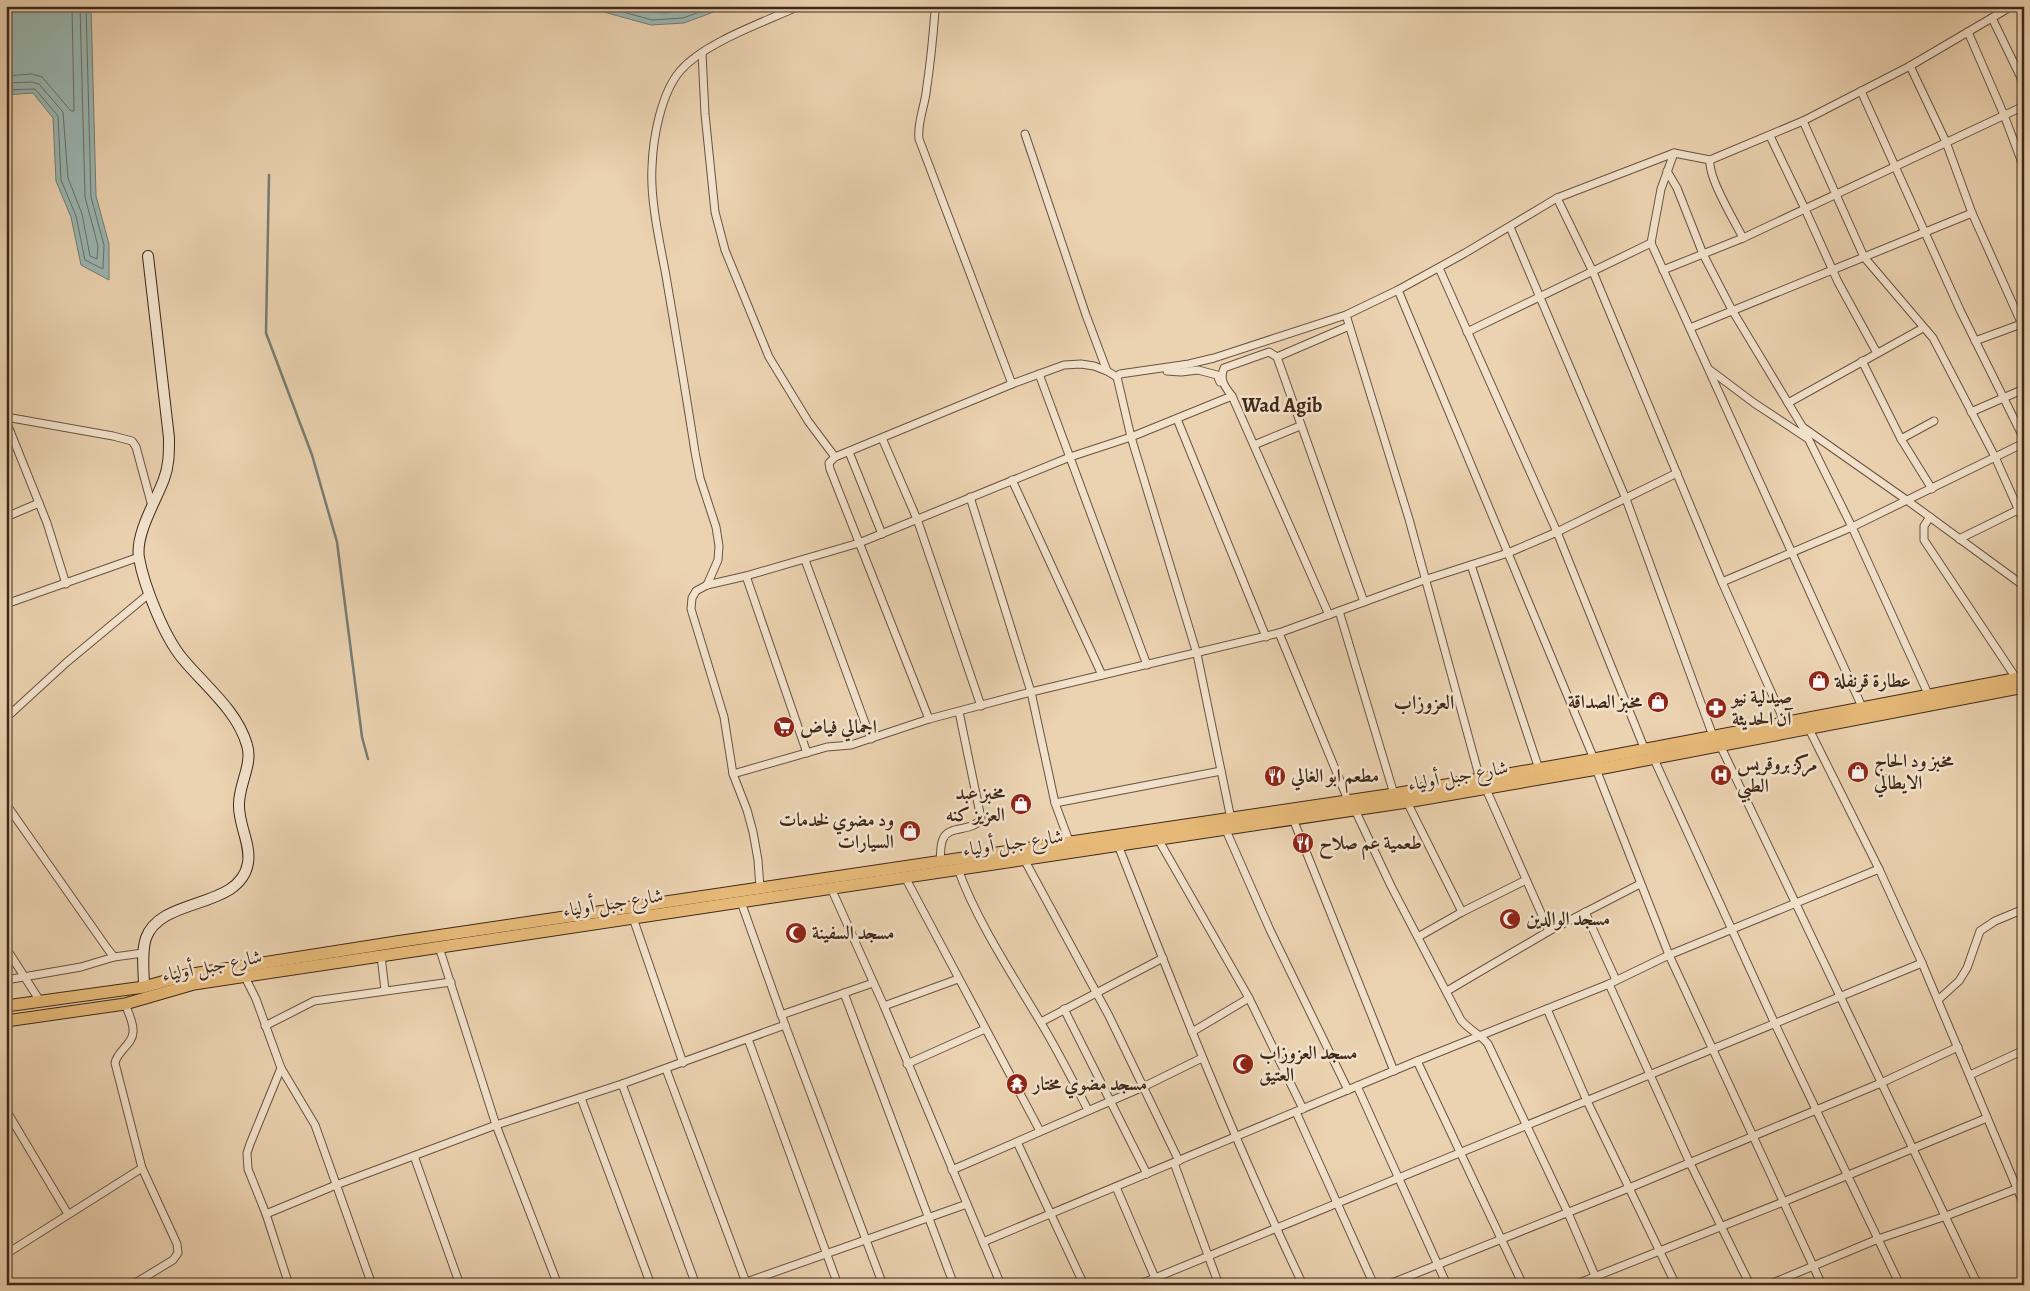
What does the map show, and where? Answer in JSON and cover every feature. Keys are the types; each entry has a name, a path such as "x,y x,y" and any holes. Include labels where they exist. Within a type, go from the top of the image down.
{"main road":[{"name":"شارع جبل أولياء","path":"6,1021 125,1004 242,971 506,925 1069,841 1178,831 1352,805 1407,802 1539,769 1654,759 1785,723 1807,724 1863,708 2021,681"},
{"name":"شارع جبل أولياء","path":"1228,823 1293,819 1394,794 1483,784 1595,764 1645,750 1717,741 2021,681"},
{"name":"شارع جبل أولياء","path":"6,1006 144,987 186,975 382,956 1158,839 1178,831"}],"street":[{"path":"707,585 718,560 719,546 716,527 700,478 656,220 652,169 655,136 668,89 681,70 702,53 800,6"},
{"path":"933,6 932,49 919,139 1012,384"},
{"path":"1117,377 1120,374 1189,364 1238,351 1346,315 1439,268 1557,198 1674,153 1710,160 1770,136 1910,66 2012,6"},
{"path":"1992,18 2024,84"},
{"path":"1968,32 2023,164"},
{"path":"702,53 705,114 715,212 725,250 769,357 808,421 835,457"},
{"path":"1910,66 1946,142 1972,213 2023,326 1975,341"},
{"path":"1861,91 1975,341 2024,439"},
{"path":"1662,270 1743,238 2024,106"},
{"path":"1803,121 1864,257 1933,338 2021,508 2024,522"},
{"path":"1025,134 1092,332 1107,370"},
{"path":"1770,136 1832,270 1877,353"},
{"path":"1674,153 1661,189 1650,243 1863,708"},
{"path":"1710,160 1709,166 1713,178 1743,238"},
{"path":"1666,171 1677,188 1703,254 1732,310 1802,426 1852,527 1929,696"},
{"path":"1557,198 1593,272 1722,582 1785,723"},
{"path":"1690,328 1972,213"},
{"path":"1510,227 1626,499 1717,741 1978,1285"},
{"path":"1467,332 1650,243"},
{"path":"144,987 143,953 146,937 153,926 178,910 231,889 242,878 248,863 238,805 240,788 248,762 248,746 231,714 172,644 150,593 139,557 141,537 168,465 169,438 148,256"},
{"path":"1439,268 1557,532 1645,750"},
{"path":"1398,290 1595,764 1669,955 1822,1285"},
{"path":"1346,315 1409,519 1424,580 1483,784 1549,931"},
{"path":"1277,357 1349,326"},
{"path":"1788,403 1923,328"},
{"path":"1329,615 1254,445 1224,385 1221,374 1224,368 1269,352 1277,357 1364,602"},
{"path":"1862,361 1900,439 1932,488"},
{"path":"929,719 829,463 835,457 1012,384 1064,365 1081,364 1107,370 1117,377 1131,437 1197,654 1221,771 1228,823 1270,930 1348,1090"},
{"path":"1708,369 1754,403 1808,438"},
{"path":"1156,370 1181,372 1208,371 1217,375 1230,397"},
{"path":"1039,374 1147,665"},
{"path":"1971,412 2024,388"},
{"path":"760,888 753,832 734,774 724,717 691,609 692,598 696,591 707,585 805,560 859,543 1070,457 1131,437 1230,397"},
{"path":"6,417 132,441 136,447 152,506"},
{"path":"1177,419 1266,637"},
{"path":"6,421 39,503 66,584"},
{"path":"1900,439 1934,421"},
{"path":"1254,445 1300,426"},
{"path":"1802,426 2024,586"},
{"path":"882,438 917,519 981,706"},
{"path":"1722,582 1852,527 2024,443"},
{"path":"849,452 882,534"},
{"path":"734,774 827,747 851,745 929,719 1032,692 1279,633 1424,580 1508,553 1557,532 1677,474"},
{"path":"1012,480 1102,675"},
{"path":"970,497 1032,692 1054,803 1069,841"},
{"path":"6,517 39,503"},
{"path":"1960,539 2021,508"},
{"path":"1930,517 1924,526 1924,540 2021,681"},
{"path":"6,604 139,557"},
{"path":"805,560 870,739"},
{"path":"1471,565 1539,769"},
{"path":"746,576 807,753"},
{"path":"6,718 77,653 150,593"},
{"path":"1338,612 1394,794"},
{"path":"1279,633 1352,805 1391,886 1465,1025 1480,1035 1488,1044 1568,1213 1599,1285"},
{"path":"940,860 942,840 946,835 976,825 981,818 959,712"},
{"path":"1807,724 1879,869 1922,963 1987,1118 2020,1187 2024,1204"},
{"path":"1654,759 1775,1024 1900,1285"},
{"path":"1054,803 1221,771"},
{"path":"1407,802 1462,912"},
{"path":"6,804 102,943 114,957"},
{"path":"1293,819 1394,1071"},
{"path":"1158,839 1249,998 1300,1110 1337,1202 1374,1285"},
{"path":"1118,845 1202,1058 1303,1285"},
{"path":"1024,859 1096,993 1143,1087 1177,1162 1219,1285"},
{"path":"958,869 1004,960 1041,1022 1088,1110"},
{"path":"983,1242 1480,1035 1609,984 1669,955 1879,869"},
{"path":"905,877 1040,1131"},
{"path":"1418,937 1462,912 1526,880"},
{"path":"1447,991 1549,931 1640,884"},
{"path":"831,888 884,1006 1001,1285"},
{"path":"741,902 785,1025 883,1285"},
{"path":"1938,1000 1959,981 1967,968 1973,946 1980,931 1995,921 2024,908"},
{"path":"1585,912 1616,980"},
{"path":"633,918 683,1063"},
{"path":"439,947 496,1124 558,1285"},
{"path":"6,948 40,1001"},
{"path":"6,980 81,966 114,957 143,953"},
{"path":"382,956 385,990"},
{"path":"1041,1022 1163,958"},
{"path":"1138,1285 1157,1281 1208,1256 1337,1202 1398,1179 1526,1124 1587,1101 1922,963"},
{"path":"242,971 256,999 281,1068 315,1124 372,1285"},
{"path":"884,1006 958,979"},
{"path":"265,1026 314,1001 451,982"},
{"path":"782,1015 873,982"},
{"path":"1609,984 1689,1161 1750,1285"},
{"path":"844,993 954,1285"},
{"path":"1192,1032 1249,998"},
{"path":"125,1004 134,1032 116,1057 116,1063 142,1168 177,1244 178,1253 174,1260 132,1285"},
{"path":"1064,1009 1147,1174"},
{"path":"1547,1009 1587,1101 1676,1285"},
{"path":"266,1214 496,1124 666,1069 785,1025"},
{"path":"907,1064 985,1029"},
{"path":"748,1039 838,1285"},
{"path":"1387,1285 1502,1240 1881,1083 1958,1047"},
{"path":"1970,1075 2024,1050"},
{"path":"952,1170 1143,1087 1202,1058"},
{"path":"1417,1061 1523,1285"},
{"path":"281,1068 247,1153 248,1169 266,1214 289,1285"},
{"path":"666,1069 746,1283"},
{"path":"622,1084 696,1285"},
{"path":"1357,1086 1447,1285"},
{"path":"581,1098 651,1285"},
{"path":"6,1110 68,1214"},
{"path":"1574,1285 1912,1150 1987,1118"},
{"path":"1017,1142 1084,1285"},
{"path":"414,1156 460,1285"},
{"path":"6,1254 142,1168"},
{"path":"1116,1187 1157,1281"},
{"path":"1768,1285 1878,1239 1946,1216 2020,1187"},
{"path":"738,1285 967,1204"}],"water":[{"path":"6,6 91,6 96,196 109,244 109,280 81,265 71,217 56,181 53,118 33,93 6,95"},
{"path":"582,6 730,6 684,23 651,25"}],"waterway":[{"path":"269,175 266,333 312,455 337,542 362,737 368,759"}],"place":[{"name":"عطارة قرنفلة","path":"1819,681"},
{"name":"مخبز الصداقة","path":"1658,702"},
{"name":"صيدلية نيو آن الحديثة","path":"1716,708"},
{"name":"اجمالي فياض","path":"784,727"},
{"name":"مخبز ود الحاج الايطالي","path":"1858,772"},
{"name":"مركز بروقريس الطبي","path":"1721,775"},
{"name":"مطعم ابو الغالي","path":"1275,776"},
{"name":"مخبز عبد العزيز كنه","path":"1021,804"},
{"name":"ود مضوي لخدمات السيارات","path":"910,831"},
{"name":"طعمية عم صلاح","path":"1303,843"},
{"name":"مسجد الوالدين","path":"1510,919"},
{"name":"مسجد السفينة","path":"796,933"},
{"name":"مسجد العزوزاب العتيق","path":"1243,1064"},
{"name":"مسجد مضوي مختار","path":"1017,1084"}],"district":[{"name":"Wad Agib","path":"1282,405"},
{"name":"العزوزاب","path":"1424,702"}]}
